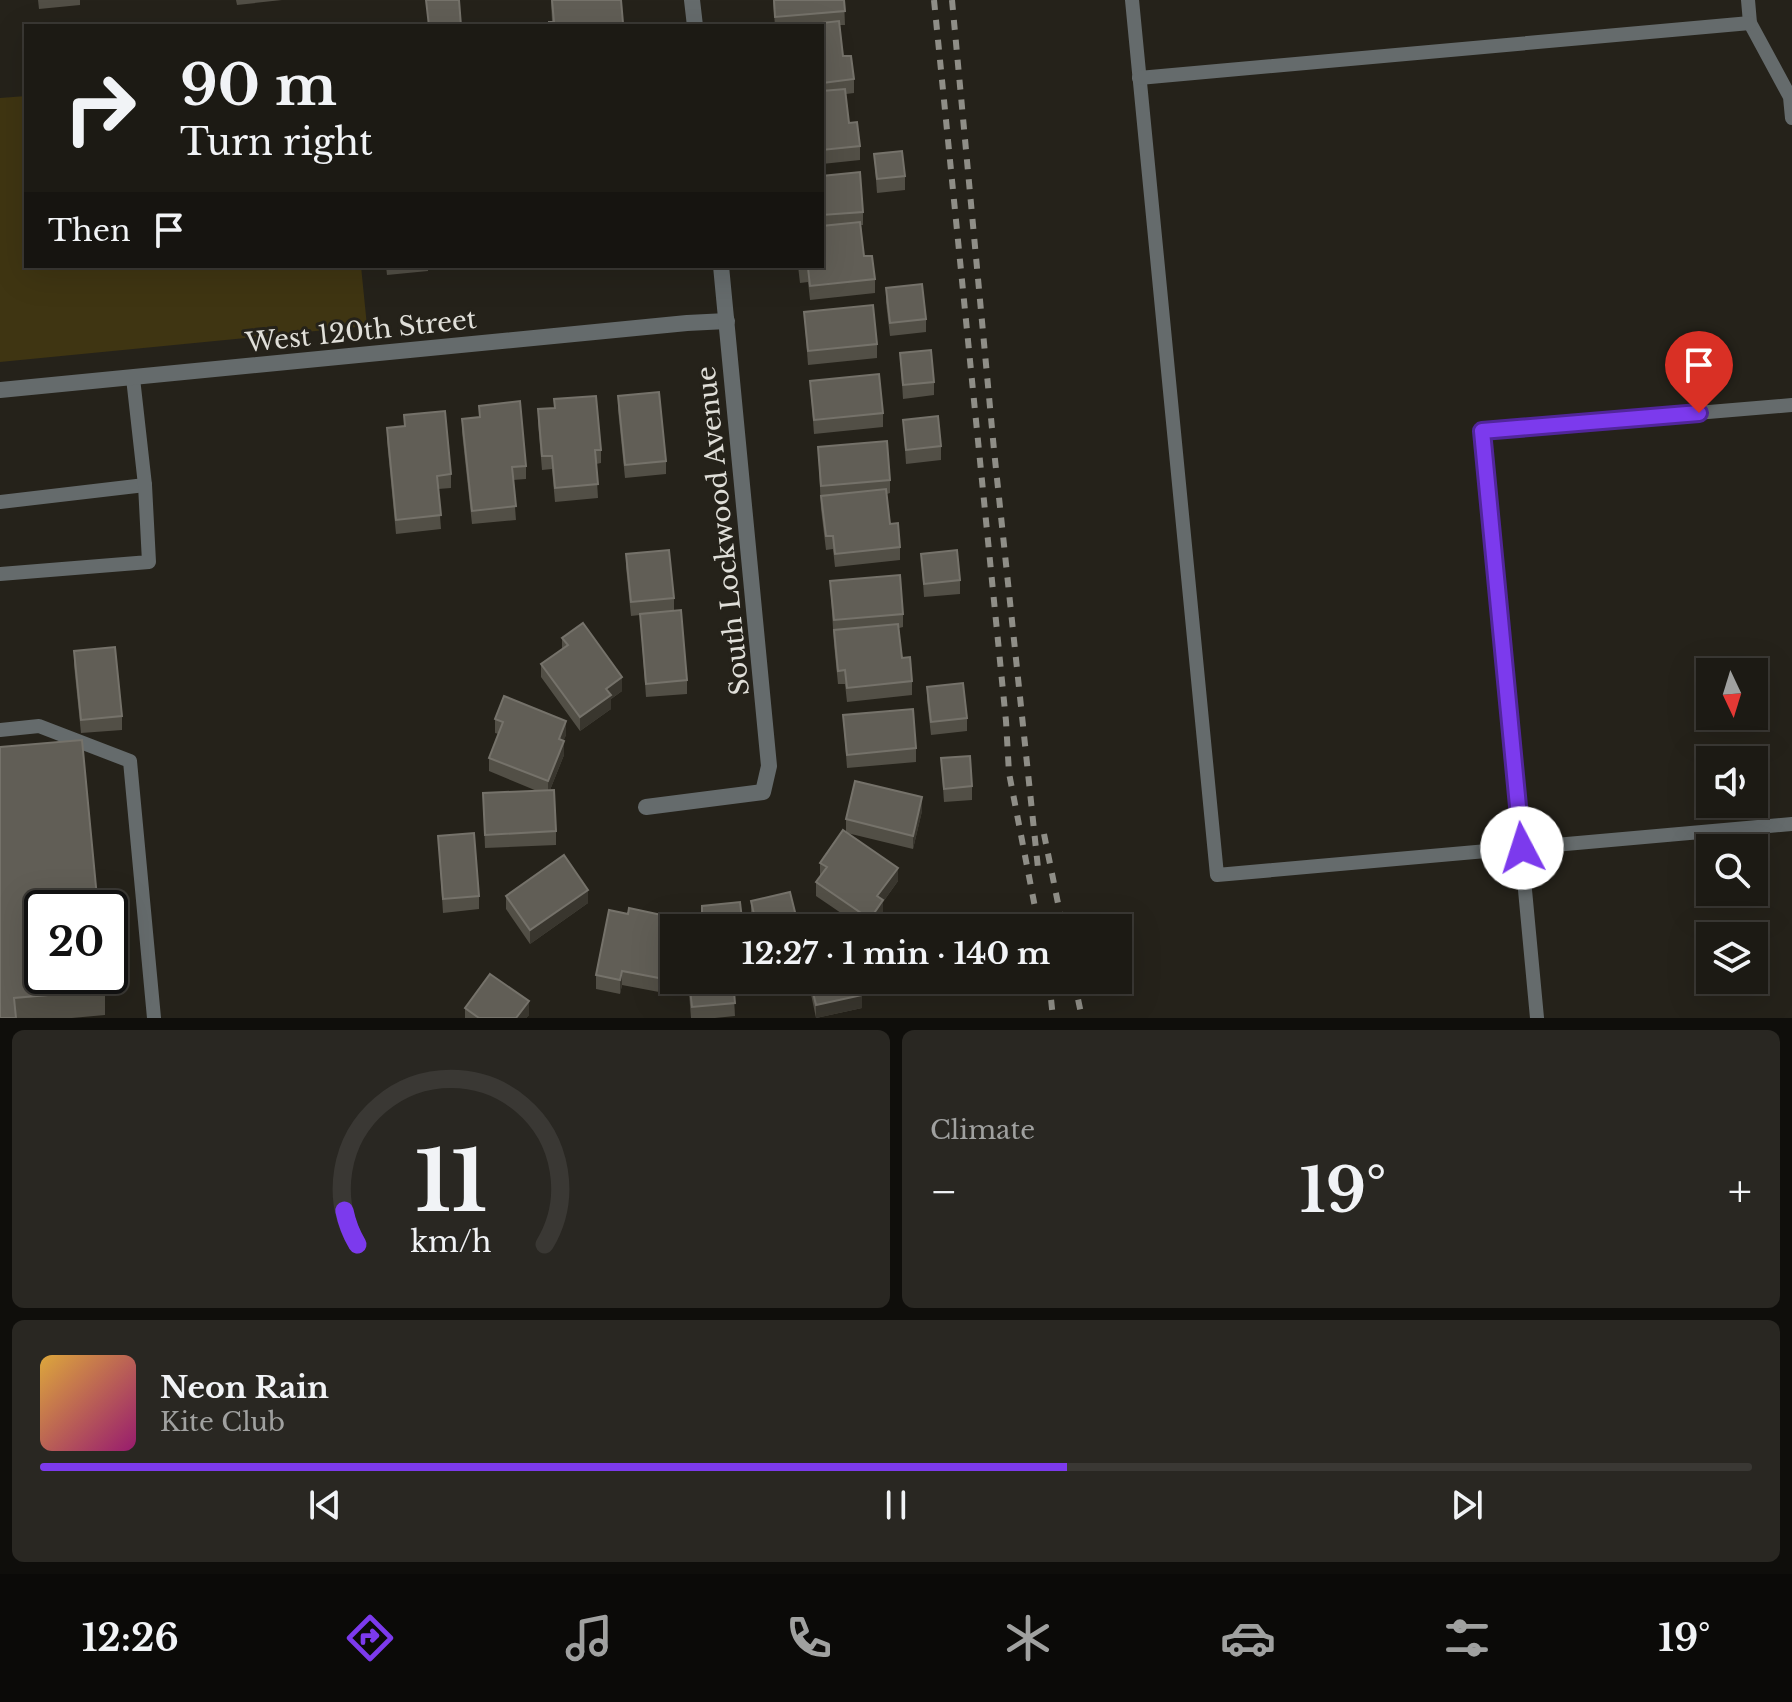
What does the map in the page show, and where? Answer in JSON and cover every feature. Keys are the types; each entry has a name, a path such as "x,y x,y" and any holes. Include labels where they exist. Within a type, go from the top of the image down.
{"street":[{"path":"692,0 695,24"},
{"name":"South Lockwood Avenue","path":"646,807 763,792 769,766 721,268"},
{"name":"West 120th Street","path":"0,390 727,321"}],"lane":[{"path":"1132,0 1217,875 1792,824"},
{"path":"1748,0 1750,23 1790,97 1792,118"},
{"path":"1139,78 1750,23"},
{"path":"0,574 149,562 145,485 133,378"},
{"path":"1537,1018 1482,431 1792,405"},
{"path":"0,502 145,485"},
{"path":"0,730 39,726 130,761 154,1018"}],"shaded area":[{"path":"24,96 24,268 361,268 367,326 0,362 0,98"}],"building":[{"path":"426,0 459,0 461,24 429,24"},
{"path":"552,0 621,0 623,23 549,24 554,22"},
{"path":"774,0 844,0 845,11 775,17"},
{"path":"839,21 843,56 851,56 854,79 824,83 824,24 813,24"},
{"path":"845,89 849,123 857,122 860,146 824,150 824,91"},
{"path":"902,151 905,176 877,179 874,154"},
{"path":"860,172 863,212 824,215 824,176"},
{"path":"860,222 864,256 872,256 875,279 810,286 808,268 824,268 824,226"},
{"path":"922,284 926,319 890,323 886,288"},
{"path":"873,305 877,344 808,351 804,312"},
{"path":"931,350 934,382 903,385 900,353"},
{"path":"879,374 883,413 814,420 810,381"},
{"path":"659,392 666,461 625,465 618,396"},
{"path":"596,396 601,450 595,450 598,484 555,488 552,456 542,456 538,409 555,408 554,399"},
{"path":"520,401 526,466 512,467 516,506 472,511 462,419 480,417 479,406"},
{"path":"445,411 451,474 437,476 441,515 396,520 387,428 405,426 404,415"},
{"path":"938,416 941,446 906,450 903,420"},
{"path":"887,441 890,480 821,486 818,447"},
{"path":"886,489 890,524 898,523 900,547 835,554 833,536 826,536 821,496"},
{"path":"669,550 674,598 631,602 626,554"},
{"path":"957,550 960,580 924,584 921,554"},
{"path":"900,575 903,614 834,620 830,581"},
{"path":"681,610 687,680 646,684 640,614"},
{"path":"583,623 622,677 606,689 611,695 580,717 541,664 568,645 562,638"},
{"path":"898,624 902,658 910,657 912,681 847,688 845,670 838,671 834,630"},
{"path":"115,647 122,716 81,720 74,651"},
{"path":"963,683 967,718 931,722 927,687"},
{"path":"504,696 566,721 559,739 564,741 548,781 489,758 503,722 495,719"},
{"path":"913,709 916,748 847,755 843,715"},
{"path":"82,740 96,890 24,890 24,994 60,994 14,998 16,1018 0,1018 0,747"},
{"path":"970,756 972,786 944,789 941,758"},
{"path":"855,781 922,797 913,836 846,819"},
{"path":"554,790 556,831 485,835 483,793"},
{"path":"843,830 898,868 877,896 883,900 873,914 863,914 816,882 827,867 820,863"},
{"path":"474,833 479,896 443,899 438,836"},
{"path":"564,855 588,890 530,930 506,896"},
{"path":"790,892 796,914 754,914 751,901"},
{"path":"740,902 741,914 702,914 702,906"},
{"path":"629,908 660,915 659,978 622,971 620,980 596,975 609,910 628,914"},
{"path":"490,974 529,1001 516,1018 479,1018 465,1008"},
{"path":"691,994 734,994 735,1003 692,1007"},
{"path":"813,994 862,995 816,1005"}],"railway":[{"path":"934,0 1009,773 1036,914"},
{"path":"952,0 994,450 1038,868"},
{"path":"1044,834 1060,914"},
{"path":"1050,994 1053,1018"},
{"path":"1077,994 1082,1018"}],"route":[{"path":"1522,848 1482,431 1699,413"}]}
